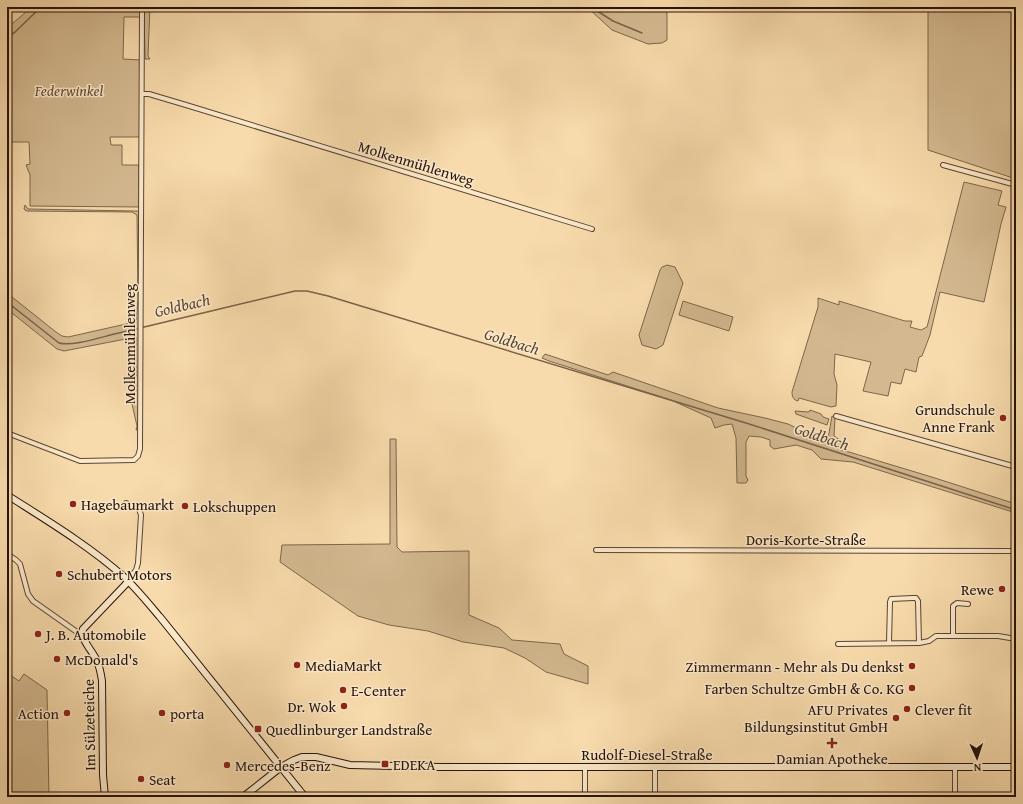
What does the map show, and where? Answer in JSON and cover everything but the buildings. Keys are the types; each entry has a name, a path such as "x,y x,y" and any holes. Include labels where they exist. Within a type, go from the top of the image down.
{"street":[{"name":"Molkenmühlenweg","path":"7,433 80,461 134,460 138,456 140,449 142,7"},
{"name":"Molkenmühlenweg","path":"142,94 149,94 186,105 592,229"},
{"path":"943,165 1016,185"},
{"path":"836,416 1016,467"},
{"path":"7,495 75,539 128,581 160,617 305,797"},
{"path":"7,554 16,560 21,569 29,596 33,601 77,632 82,633 83,629 125,585 136,570 140,545 141,515 139,509 126,503"},
{"name":"Doris-Korte-Straße","path":"596,550 1016,551"},
{"path":"889,643 891,599 916,598 918,601 919,643"},
{"path":"953,636 953,606 957,603 968,604"},
{"name":"Im Sülzeteiche","path":"82,633 97,661 102,676 103,775 105,797"},
{"path":"838,644 919,643 928,641 936,636 998,636 1016,639"},
{"name":"Rudolf-Diesel-Straße","path":"243,797 281,768 299,758 309,757 343,764 363,766 655,768 1016,767"},
{"path":"585,767 585,797"},
{"path":"955,767 955,797"},
{"path":"655,768 655,797"}],"green space":[{"name":"Federwinkel","path":"32,7 141,7 141,17 124,17 123,59 140,60 140,137 110,137 111,145 122,145 122,165 139,165 139,207 30,206 30,175 26,165 30,164 29,142 7,142 7,28"},
{"path":"144,7 150,7 148,56 150,59 145,59"},
{"path":"587,7 667,7 667,40 662,43 648,44 612,30"},
{"path":"928,7 1016,7 1016,179 928,150"},
{"path":"964,182 1002,191 998,205 1006,207 984,302 940,292 930,335 922,356 919,357 916,372 905,369 901,384 891,382 888,396 863,391 871,362 835,354 834,374 837,385 836,406 831,407 799,398 798,401 795,400 792,392 818,307 818,298 839,305 839,301 905,321 912,321 910,327 921,330 927,327"},
{"path":"25,205 28,209 138,211 140,214 138,382 139,430 136,430 137,426 132,404 136,375 136,337 64,351 57,349 7,309 7,293 56,332 62,336 68,337 135,322 138,299 137,215 132,212 26,211 24,209"},
{"path":"667,265 675,267 683,283 663,345 656,349 642,345 639,335 660,270 662,267"},
{"path":"683,301 733,317 729,331 679,315"},
{"path":"545,354 608,375 613,372 718,408 788,424 807,433 820,433 826,440 828,439 832,416 835,418 834,436 841,441 839,449 1016,504 1016,513 853,462 821,459 812,450 796,445 774,449 770,446 770,440 761,437 749,436 746,442 746,476 748,480 746,483 737,483 736,438 732,424 715,428 711,418 671,400 549,361 542,358"},
{"path":"810,410 829,419 827,425 796,414 795,411 809,412"},
{"path":"390,439 396,439 397,547 402,552 469,551 469,615 499,628 512,640 560,644 564,654 588,666 588,684 546,672 525,658 504,648 463,642 428,631 389,625 358,616 280,562 282,545 390,544"},
{"path":"7,673 19,681 24,674 47,690 49,797 7,797"}],"waterway":[{"path":"7,36 14,33 41,7"},
{"path":"591,7 613,21 642,33"},
{"name":"Goldbach","path":"7,302 59,343 72,344 295,291 307,291 328,296 746,423 1016,510"}],"place":[{"name":"Grundschule Anne Frank","path":"1003,418"},
{"name":"Hagebaumarkt","path":"73,504"},
{"name":"Lokschuppen","path":"185,506"},
{"name":"Schubert Motors","path":"59,574"},
{"name":"Rewe","path":"1002,589"},
{"name":"J. B. Automobile","path":"38,634"},
{"name":"McDonald's","path":"57,659"},
{"name":"MediaMarkt","path":"297,665"},
{"name":"Zimmermann - Mehr als Du denkst","path":"912,666"},
{"name":"Farben Schultze GmbH & Co. KG","path":"912,688"},
{"name":"E-Center","path":"343,690"},
{"name":"Dr. Wok","path":"344,706"},
{"name":"Clever fit","path":"907,709"},
{"name":"Action","path":"67,713"},
{"name":"porta","path":"162,713"},
{"name":"AFU Privates Bildungsinstitut GmbH","path":"896,718"},
{"name":"Quedlinburger Landstraße","path":"258,729"},
{"name":"Damian Apotheke","path":"832,743"},
{"name":"EDEKA","path":"385,764"},
{"name":"Mercedes-Benz","path":"227,765"},
{"name":"Seat","path":"141,779"}]}
